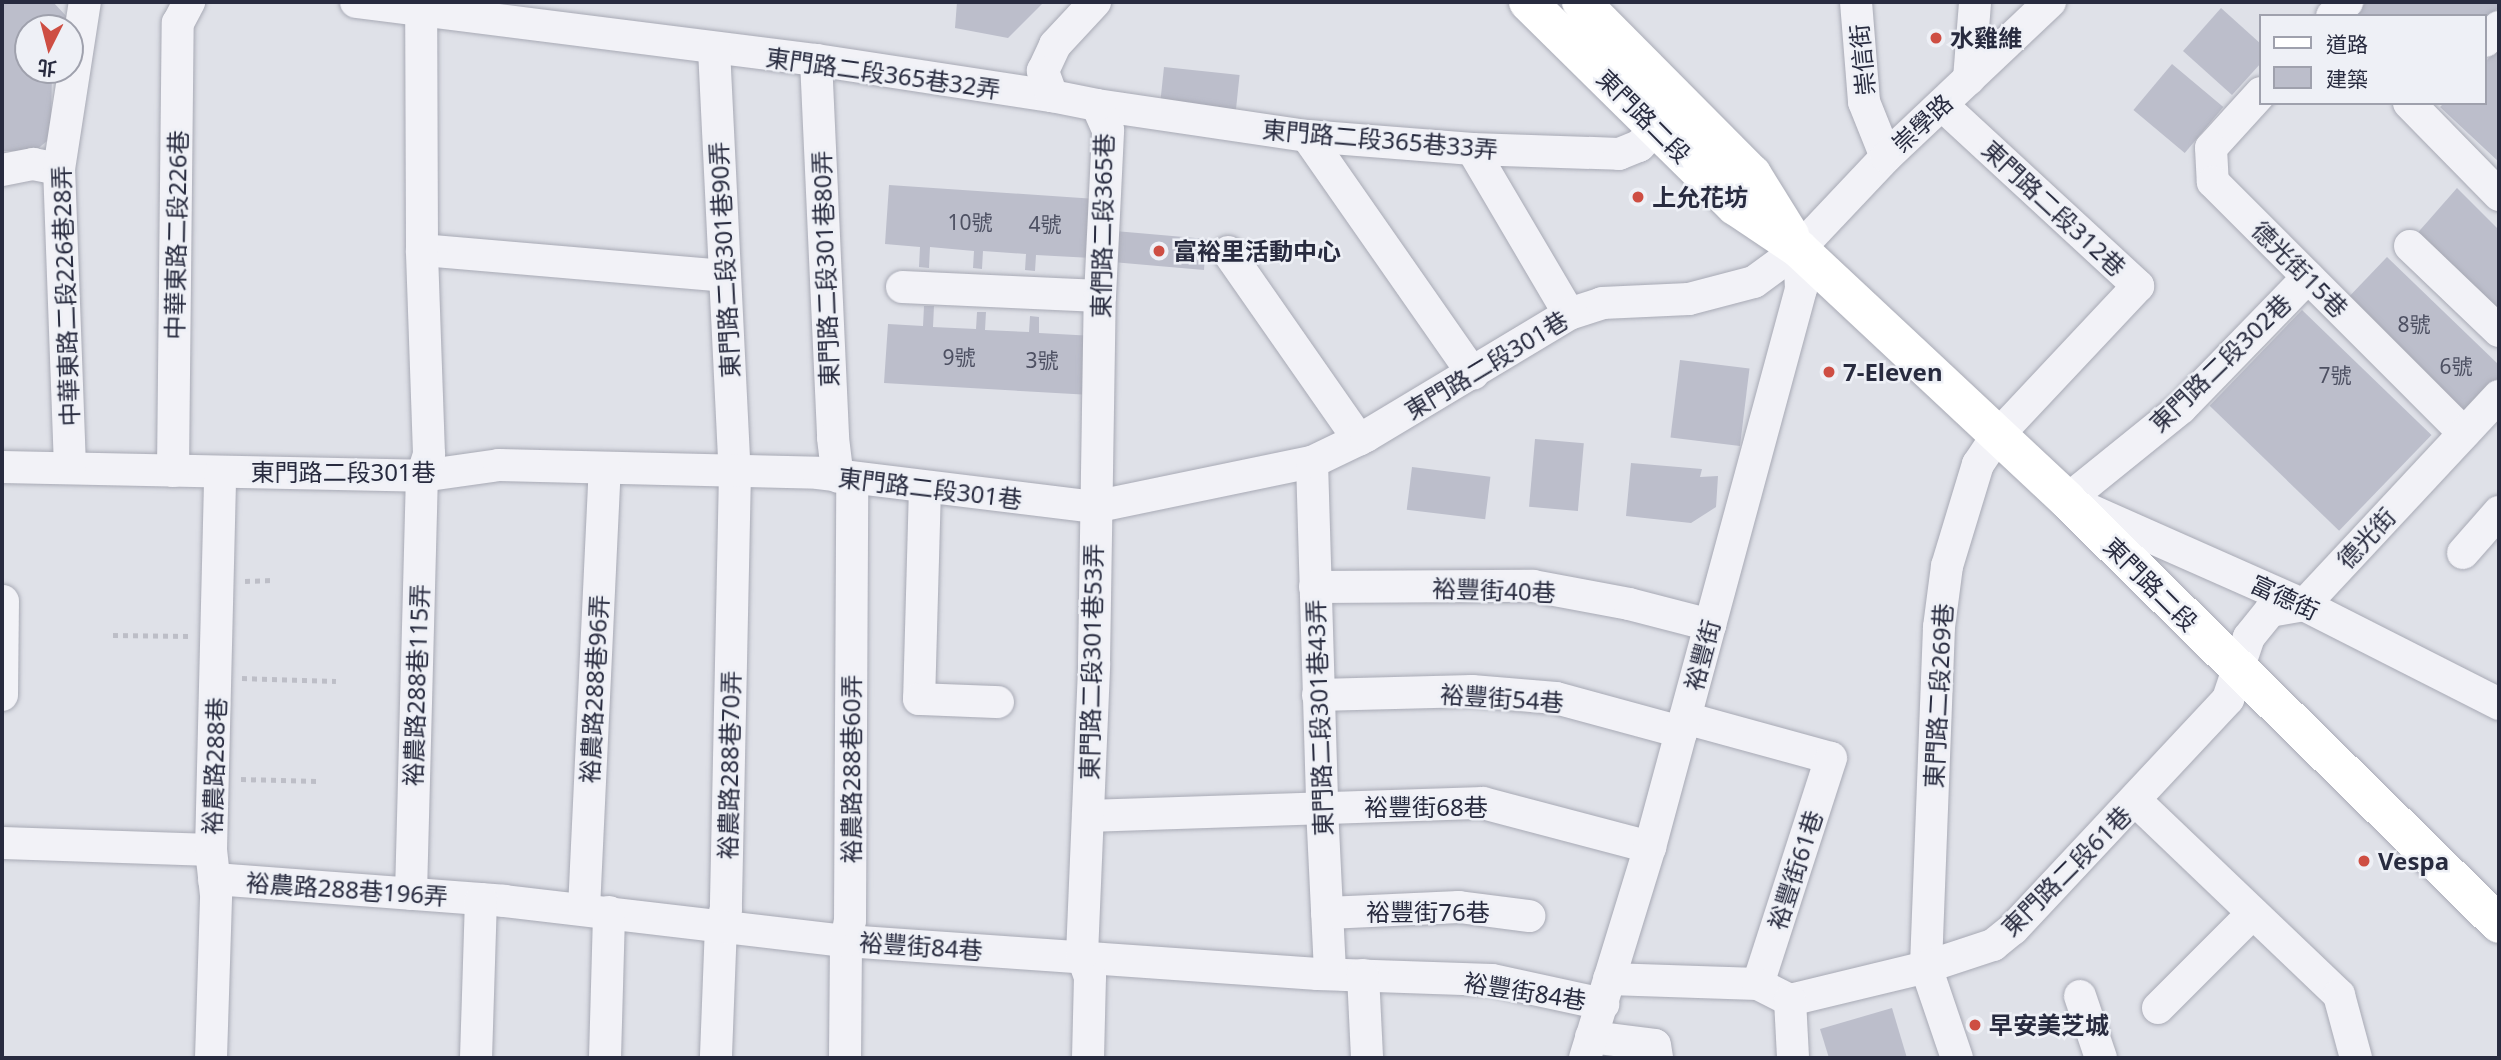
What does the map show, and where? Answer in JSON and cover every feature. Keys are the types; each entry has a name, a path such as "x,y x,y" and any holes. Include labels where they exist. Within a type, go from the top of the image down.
{"main road":[{"name":"東門路二段","path":"1528,2 1735,206 1799,249 2067,500 2499,924"},
{"name":"東門路二段","path":"1581,2 1752,174 1799,249"}],"street":[{"name":"中華東路二段226巷28弄","path":"70,467 59,169 85,2"},
{"name":"中華東路二段226巷","path":"173,471 178,23 189,2"},
{"name":"東門路二段365巷32弄","path":"356,2 421,8 714,49 816,60 1052,96"},
{"path":"1052,96 1043,71 1055,45 1095,2"},
{"name":"崇信街","path":"1856,2 1864,102 1886,157"},
{"path":"1969,79 1975,2"},
{"name":"崇學路","path":"1799,249 1886,157 2050,2"},
{"path":"2334,14 2347,2"},
{"name":"裕農路288巷115弄","path":"411,894 422,476 429,454 422,250 421,8"},
{"name":"東門路二段301巷90弄","path":"714,49 723,276 735,471"},
{"name":"東門路二段301巷80弄","path":"816,60 833,438 845,478"},
{"name":"德光街15巷","path":"2260,94 2211,148 2213,182 2464,433"},
{"name":"東們路二段365巷","path":"1052,96 1097,106 1108,130 1094,508"},
{"name":"東門路二段312巷","path":"1942,105 2138,286 1997,436"},
{"path":"2415,105 2499,194"},
{"name":"東門路二段365巷33弄","path":"1097,106 1307,136 1472,149 1619,154 1639,146 1656,129"},
{"path":"1307,136 1473,374"},
{"path":"1472,149 1569,314"},
{"path":"2,170 33,164 59,169"},
{"path":"2410,246 2499,331"},
{"name":"東門路二段301巷","path":"2,467 422,476 499,465 818,473 1094,508 1312,461 1359,440 1569,314 1602,303 1689,299 1754,282 1799,249"},
{"name":"裕豐街","path":"1588,1048 1650,847 1801,289 1799,249"},
{"path":"422,250 723,276"},
{"path":"1228,252 1359,440"},
{"name":"東門路二段302巷","path":"2067,500 2181,408 2308,277"},
{"path":"902,287 1100,296"},
{"name":"德光街","path":"2304,605 2499,396"},
{"name":"東門路二段269巷","path":"1926,967 1939,627 1947,566 1978,464 1997,436"},
{"name":"東門路二段301巷43弄","path":"1312,461 1318,695 1330,974"},
{"name":"裕農路288巷96弄","path":"605,468 596,911 605,1058"},
{"name":"裕農路288巷70弄","path":"716,1058 721,925 726,909 735,471"},
{"name":"裕農路288巷","path":"211,1058 220,472"},
{"name":"裕農路288巷60弄","path":"845,478 850,908 846,941 845,1058"},
{"path":"925,487 919,699 998,702"},
{"name":"富德街","path":"2067,500 2304,605 2499,704"},
{"name":"東門路二段301巷53弄","path":"1088,1058 1090,977 1082,956 1094,663 1094,508"},
{"path":"2463,553 2499,512"},
{"name":"裕豐街40巷","path":"1315,587 1534,586 1629,604 1710,625"},
{"path":"2,695 3,601"},
{"path":"2240,671 2249,637 2270,611 2304,605"},
{"name":"東門路二段61巷","path":"1790,1000 1926,967 1993,945 2013,929 2136,801 2228,699 2240,671"},
{"name":"裕豐街54巷","path":"1318,695 1472,691 1556,698 1683,725"},
{"name":"裕豐街61巷","path":"1683,725 1831,758 1758,984"},
{"path":"2136,801 2339,995 2356,1058"},
{"name":"裕豐街68巷","path":"1322,808 1483,803 1650,847"},
{"name":"東門路二段301巷53弄","path":"1088,816 1322,808"},
{"name":"裕農路288巷196弄","path":"2,843 212,865 411,894 481,899"},
{"path":"476,1058 481,899"},
{"name":"裕豐街84巷","path":"481,899 846,941 1330,974 1492,980 1606,991"},
{"name":"裕豐街76巷","path":"1327,913 1460,907 1529,916"},
{"path":"2158,1008 2253,913"},
{"path":"1926,967 1957,1058"},
{"path":"1363,975 1367,1058"},
{"path":"1606,991 1758,984 1790,1000 1793,1058"},
{"path":"2080,996 2101,1058"},
{"path":"1588,1048 1655,1045 1657,1058"}],"path":[{"path":"113,635 217,636"},
{"path":"217,677 336,681"},
{"path":"214,778 317,781"}],"building":[{"path":"2,2 53,2 64,14 14,14 14,84 52,84 51,132 47,141 35,151 2,151"},
{"path":"957,2 1044,2 1008,38 955,28"},
{"path":"2367,2 2499,2 2499,7 2487,19 2487,14 2354,14"},
{"path":"2221,8 2260,43 2260,64 2232,95 2183,51"},
{"path":"2499,47 2499,162 2440,107 2487,105 2487,60"},
{"path":"2172,64 2223,107 2185,153 2133,110"},
{"path":"1164,67 1240,75 1236,114 1160,106"},
{"path":"889,185 1096,199 1092,258 1036,255 1035,271 1025,270 1026,254 983,251 982,269 973,268 974,251 930,247 929,268 919,267 920,247 885,244"},
{"path":"2457,188 2499,230 2499,316 2414,237"},
{"name":"富裕里活動中心","path":"1115,231 1207,239 1204,270 1112,262"},
{"path":"2387,257 2499,365 2499,378 2466,413 2343,303"},
{"path":"924,306 934,306 933,327 976,329 977,312 986,312 985,330 1029,332 1030,316 1039,317 1039,333 1094,336 1091,395 884,383 888,324 923,326"},
{"path":"2302,310 2431,435 2339,531 2210,406"},
{"path":"1680,360 1749,369 1740,446 1670,437"},
{"path":"1535,439 1584,443 1578,511 1529,507"},
{"path":"1631,463 1702,469 1700,477 1718,476 1716,507 1691,523 1626,516"},
{"path":"1412,467 1490,477 1485,519 1407,510"},
{"path":"1892,1008 1907,1058 1829,1058 1820,1029"}],"place":[{"name":"水雞維","path":"1936,38"},
{"name":"上允花坊","path":"1638,197"},
{"name":"富裕里活動中心","path":"1159,251"},
{"name":"7-Eleven","path":"1829,372"},
{"name":"Vespa","path":"2364,861"},
{"name":"早安美芝城","path":"1975,1025"}]}
